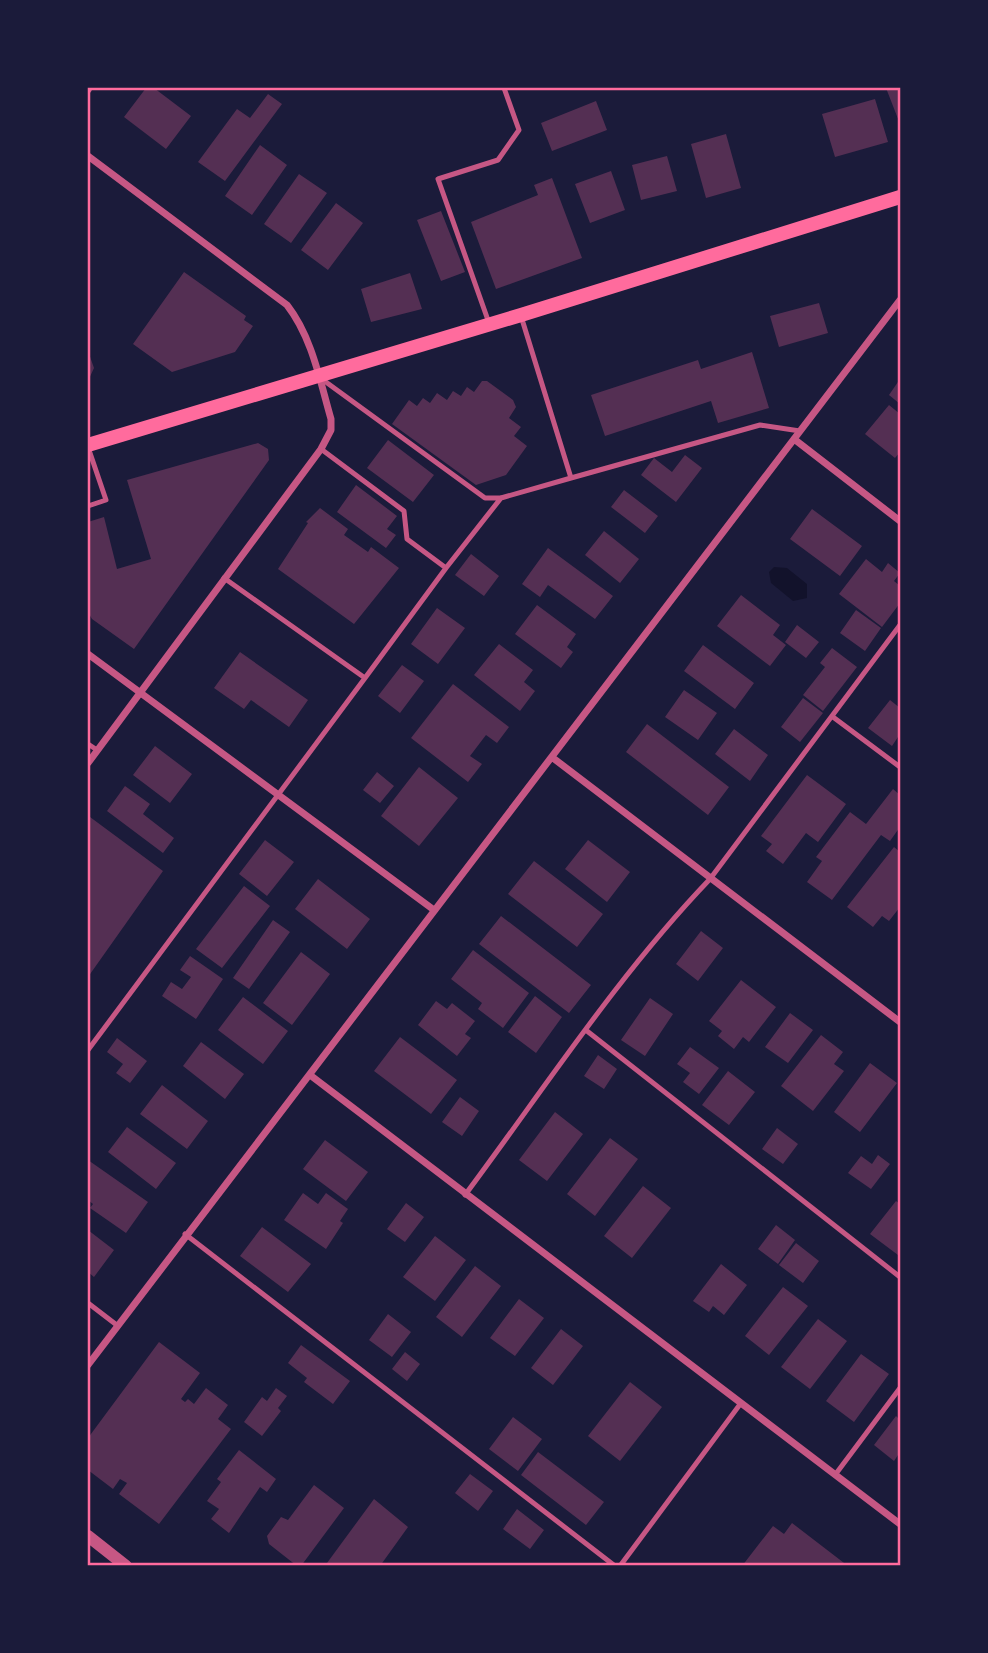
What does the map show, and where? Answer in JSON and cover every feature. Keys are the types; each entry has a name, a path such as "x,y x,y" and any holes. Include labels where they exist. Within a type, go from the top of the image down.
{"main road":[{"path":"88,446 901,197"}],"street":[{"path":"88,156 279,298 302,326 331,419 331,430 321,449 88,763"},
{"path":"88,1365 185,1234 310,1075 901,300"},
{"path":"794,439 901,521"},
{"path":"88,654 434,910"},
{"path":"553,758 901,1022"},
{"path":"310,1075 901,1524"},
{"path":"88,1536 126,1566"}],"lane":[{"path":"490,325 438,179 498,160 519,130 504,88"},
{"path":"521,315 571,478"},
{"path":"318,376 485,498 501,498 760,425 800,431"},
{"path":"88,446 106,500 88,506"},
{"path":"321,449 404,511 407,539 446,568"},
{"path":"88,1049 501,498"},
{"path":"224,578 365,678"},
{"path":"465,1195 674,917 710,879 901,625"},
{"path":"833,716 901,767"},
{"path":"88,744 97,750"},
{"path":"587,1031 901,1277"},
{"path":"185,1234 617,1566 741,1404"},
{"path":"88,1303 118,1325"},
{"path":"835,1475 901,1388"}],"shaded area":[{"path":"774,567 787,568 807,584 807,598 793,601 771,583 769,572"}],"building":[{"path":"146,88 154,88 191,116 166,149 124,117"},
{"path":"886,88 900,88 900,124"},
{"path":"268,94 282,104 225,181 198,162 237,109 250,118"},
{"path":"875,99 888,142 835,157 822,114"},
{"path":"596,101 607,130 552,151 541,123"},
{"path":"726,134 741,188 706,198 691,144"},
{"path":"260,145 287,165 252,215 225,196"},
{"path":"667,156 677,191 641,200 632,165"},
{"path":"611,171 625,210 590,223 575,184"},
{"path":"299,174 327,193 291,243 264,224"},
{"path":"552,178 582,258 496,289 471,222 538,195 534,185"},
{"path":"336,203 363,223 328,270 301,250"},
{"path":"441,211 465,272 441,281 417,220"},
{"path":"184,272 246,316 244,320 253,326 235,352 172,372 133,344"},
{"path":"410,273 422,309 371,322 361,289"},
{"path":"819,303 828,333 779,347 770,316"},
{"path":"88,351 94,368 88,381"},
{"path":"752,352 769,408 718,423 711,401 605,436 591,395 698,360 701,369"},
{"path":"900,379 900,404 889,395"},
{"path":"482,381 487,381 513,400 516,407 509,418 521,427 514,436 527,446 506,475 476,485 392,424 409,400 417,406 423,398 430,403 437,393 447,400 453,391 461,396 467,387 474,392"},
{"path":"889,405 900,414 900,452 895,458 865,434"},
{"path":"388,440 434,475 413,502 367,468"},
{"path":"258,443 268,449 269,460 134,649 92,619 88,612 88,522 104,517 117,569 151,559 127,480"},
{"path":"685,455 702,468 676,502 641,475 654,458 672,472"},
{"path":"356,485 397,516 387,529 396,535 386,548 337,512"},
{"path":"624,490 658,516 645,533 611,507"},
{"path":"320,508 348,529 344,535 368,552 371,547 399,568 354,624 278,569 308,523 306,522"},
{"path":"812,509 862,546 840,576 790,539"},
{"path":"604,531 639,559 620,583 585,555"},
{"path":"548,548 613,596 595,619 548,585 540,597 522,584"},
{"path":"471,554 499,576 484,596 455,575"},
{"path":"866,559 882,572 888,563 900,573 894,581 900,586 900,603 882,627 839,594"},
{"path":"741,595 780,625 773,635 786,645 770,666 717,626"},
{"path":"537,605 576,634 567,647 573,652 561,668 515,634"},
{"path":"437,608 465,628 438,664 411,644"},
{"path":"856,610 881,628 865,651 840,633"},
{"path":"797,625 819,642 806,658 785,642"},
{"path":"499,644 533,670 524,682 535,691 520,711 474,675"},
{"path":"703,645 754,683 735,709 684,671"},
{"path":"832,648 857,667 823,711 803,695 825,667 820,663"},
{"path":"240,652 308,700 289,727 251,700 244,709 214,688"},
{"path":"402,665 424,681 400,713 378,696"},
{"path":"453,684 509,727 497,743 486,735 470,756 482,764 468,782 411,738"},
{"path":"684,690 717,713 698,740 665,717"},
{"path":"803,698 823,713 800,742 781,727"},
{"path":"890,700 900,708 900,734 892,746 868,728"},
{"path":"647,724 729,787 708,815 626,752"},
{"path":"734,729 768,755 750,781 715,754"},
{"path":"155,746 192,774 170,803 133,775"},
{"path":"419,767 458,798 419,846 381,816"},
{"path":"377,772 394,786 380,803 363,790"},
{"path":"807,775 846,804 818,842 806,833 783,864 766,851 772,844 761,836"},
{"path":"125,786 150,804 143,814 174,838 163,853 107,811"},
{"path":"893,789 900,795 900,827 890,841 881,835 832,900 807,882 822,861 816,857 850,812 866,824"},
{"path":"90,817 163,871 88,977 88,821"},
{"path":"265,840 294,862 267,896 239,874"},
{"path":"588,840 630,872 607,902 565,869"},
{"path":"894,847 900,852 900,907 889,921 882,916 873,927 847,907"},
{"path":"534,861 603,914 577,947 508,894"},
{"path":"318,879 370,919 347,949 295,909"},
{"path":"244,886 270,906 222,968 196,949"},
{"path":"501,916 591,985 569,1013 479,944"},
{"path":"273,920 290,932 249,989 233,978"},
{"path":"701,931 723,948 698,981 676,964"},
{"path":"473,950 529,993 503,1028 478,1009 482,1003 451,979"},
{"path":"301,952 330,974 292,1025 263,1003"},
{"path":"190,956 223,979 196,1019 162,996 171,982 182,989 191,977 180,970"},
{"path":"741,980 776,1007 749,1042 743,1037 734,1049 718,1036 722,1031 709,1021"},
{"path":"535,996 562,1017 536,1053 508,1032"},
{"path":"243,997 288,1031 263,1064 218,1030"},
{"path":"650,998 673,1014 645,1056 621,1040"},
{"path":"436,1001 447,1009 452,1003 475,1021 465,1034 471,1038 457,1056 418,1025"},
{"path":"790,1013 813,1030 788,1063 765,1047"},
{"path":"821,1035 843,1052 834,1064 844,1071 813,1111 781,1086"},
{"path":"400,1037 457,1080 431,1114 374,1071"},
{"path":"117,1038 147,1061 130,1083 116,1073 123,1064 107,1052"},
{"path":"201,1042 244,1074 225,1099 183,1066"},
{"path":"690,1047 719,1068 699,1094 683,1082 690,1073 677,1064"},
{"path":"598,1055 617,1069 604,1089 584,1076"},
{"path":"870,1063 897,1083 860,1132 834,1112"},
{"path":"728,1071 755,1092 729,1125 702,1105"},
{"path":"162,1085 208,1121 187,1149 140,1114"},
{"path":"460,1097 479,1111 462,1136 442,1122"},
{"path":"555,1112 583,1134 547,1181 519,1160"},
{"path":"127,1127 176,1163 156,1189 108,1152"},
{"path":"777,1128 798,1144 783,1164 762,1149"},
{"path":"610,1138 638,1159 595,1216 567,1194"},
{"path":"325,1140 368,1172 346,1201 303,1169"},
{"path":"878,1155 890,1164 871,1189 848,1173 861,1156 872,1164"},
{"path":"88,1160 148,1202 126,1233 90,1208 93,1204 88,1200"},
{"path":"643,1186 671,1208 632,1258 604,1236"},
{"path":"303,1193 318,1204 326,1193 348,1209 340,1221 343,1223 326,1249 284,1220"},
{"path":"896,1201 900,1204 898,1255 870,1234"},
{"path":"406,1203 424,1217 405,1242 387,1229"},
{"path":"776,1225 795,1240 778,1264 758,1249"},
{"path":"262,1227 311,1264 288,1292 240,1256"},
{"path":"88,1230 114,1250 94,1277 88,1272"},
{"path":"435,1236 466,1260 435,1301 403,1277"},
{"path":"796,1243 819,1261 803,1283 779,1265"},
{"path":"721,1264 747,1285 724,1315 713,1306 709,1312 693,1301"},
{"path":"475,1266 501,1286 462,1337 436,1317"},
{"path":"783,1287 808,1306 769,1355 745,1336"},
{"path":"519,1299 544,1318 515,1356 490,1338"},
{"path":"388,1314 411,1332 392,1357 369,1340"},
{"path":"818,1319 847,1341 810,1389 781,1367"},
{"path":"561,1329 583,1346 553,1385 531,1368"},
{"path":"159,1342 200,1373 181,1399 185,1402 188,1399 194,1404 206,1388 228,1405 218,1419 231,1429 159,1524 119,1494 127,1483 120,1479 113,1489 88,1470 88,1438"},
{"path":"301,1345 350,1381 333,1404 304,1382 307,1378 288,1363"},
{"path":"405,1352 420,1364 407,1381 392,1369"},
{"path":"861,1354 889,1374 854,1422 826,1401"},
{"path":"630,1382 662,1407 620,1461 588,1436"},
{"path":"276,1388 287,1396 278,1408 281,1411 262,1436 244,1422 262,1397 267,1401"},
{"path":"896,1416 900,1420 900,1452 894,1461 874,1445"},
{"path":"513,1417 542,1439 518,1471 489,1449"},
{"path":"239,1450 276,1479 267,1492 260,1487 229,1533 211,1519 219,1509 207,1501 221,1482 217,1479"},
{"path":"538,1452 604,1502 586,1525 521,1475"},
{"path":"470,1474 493,1491 478,1511 455,1493"},
{"path":"314,1485 344,1508 301,1566 297,1566 269,1544 267,1536 281,1517 288,1520"},
{"path":"374,1499 408,1527 380,1566 330,1566 327,1563"},
{"path":"517,1509 544,1530 530,1549 503,1529"},
{"path":"792,1523 848,1566 742,1566 773,1526 784,1534"}]}
